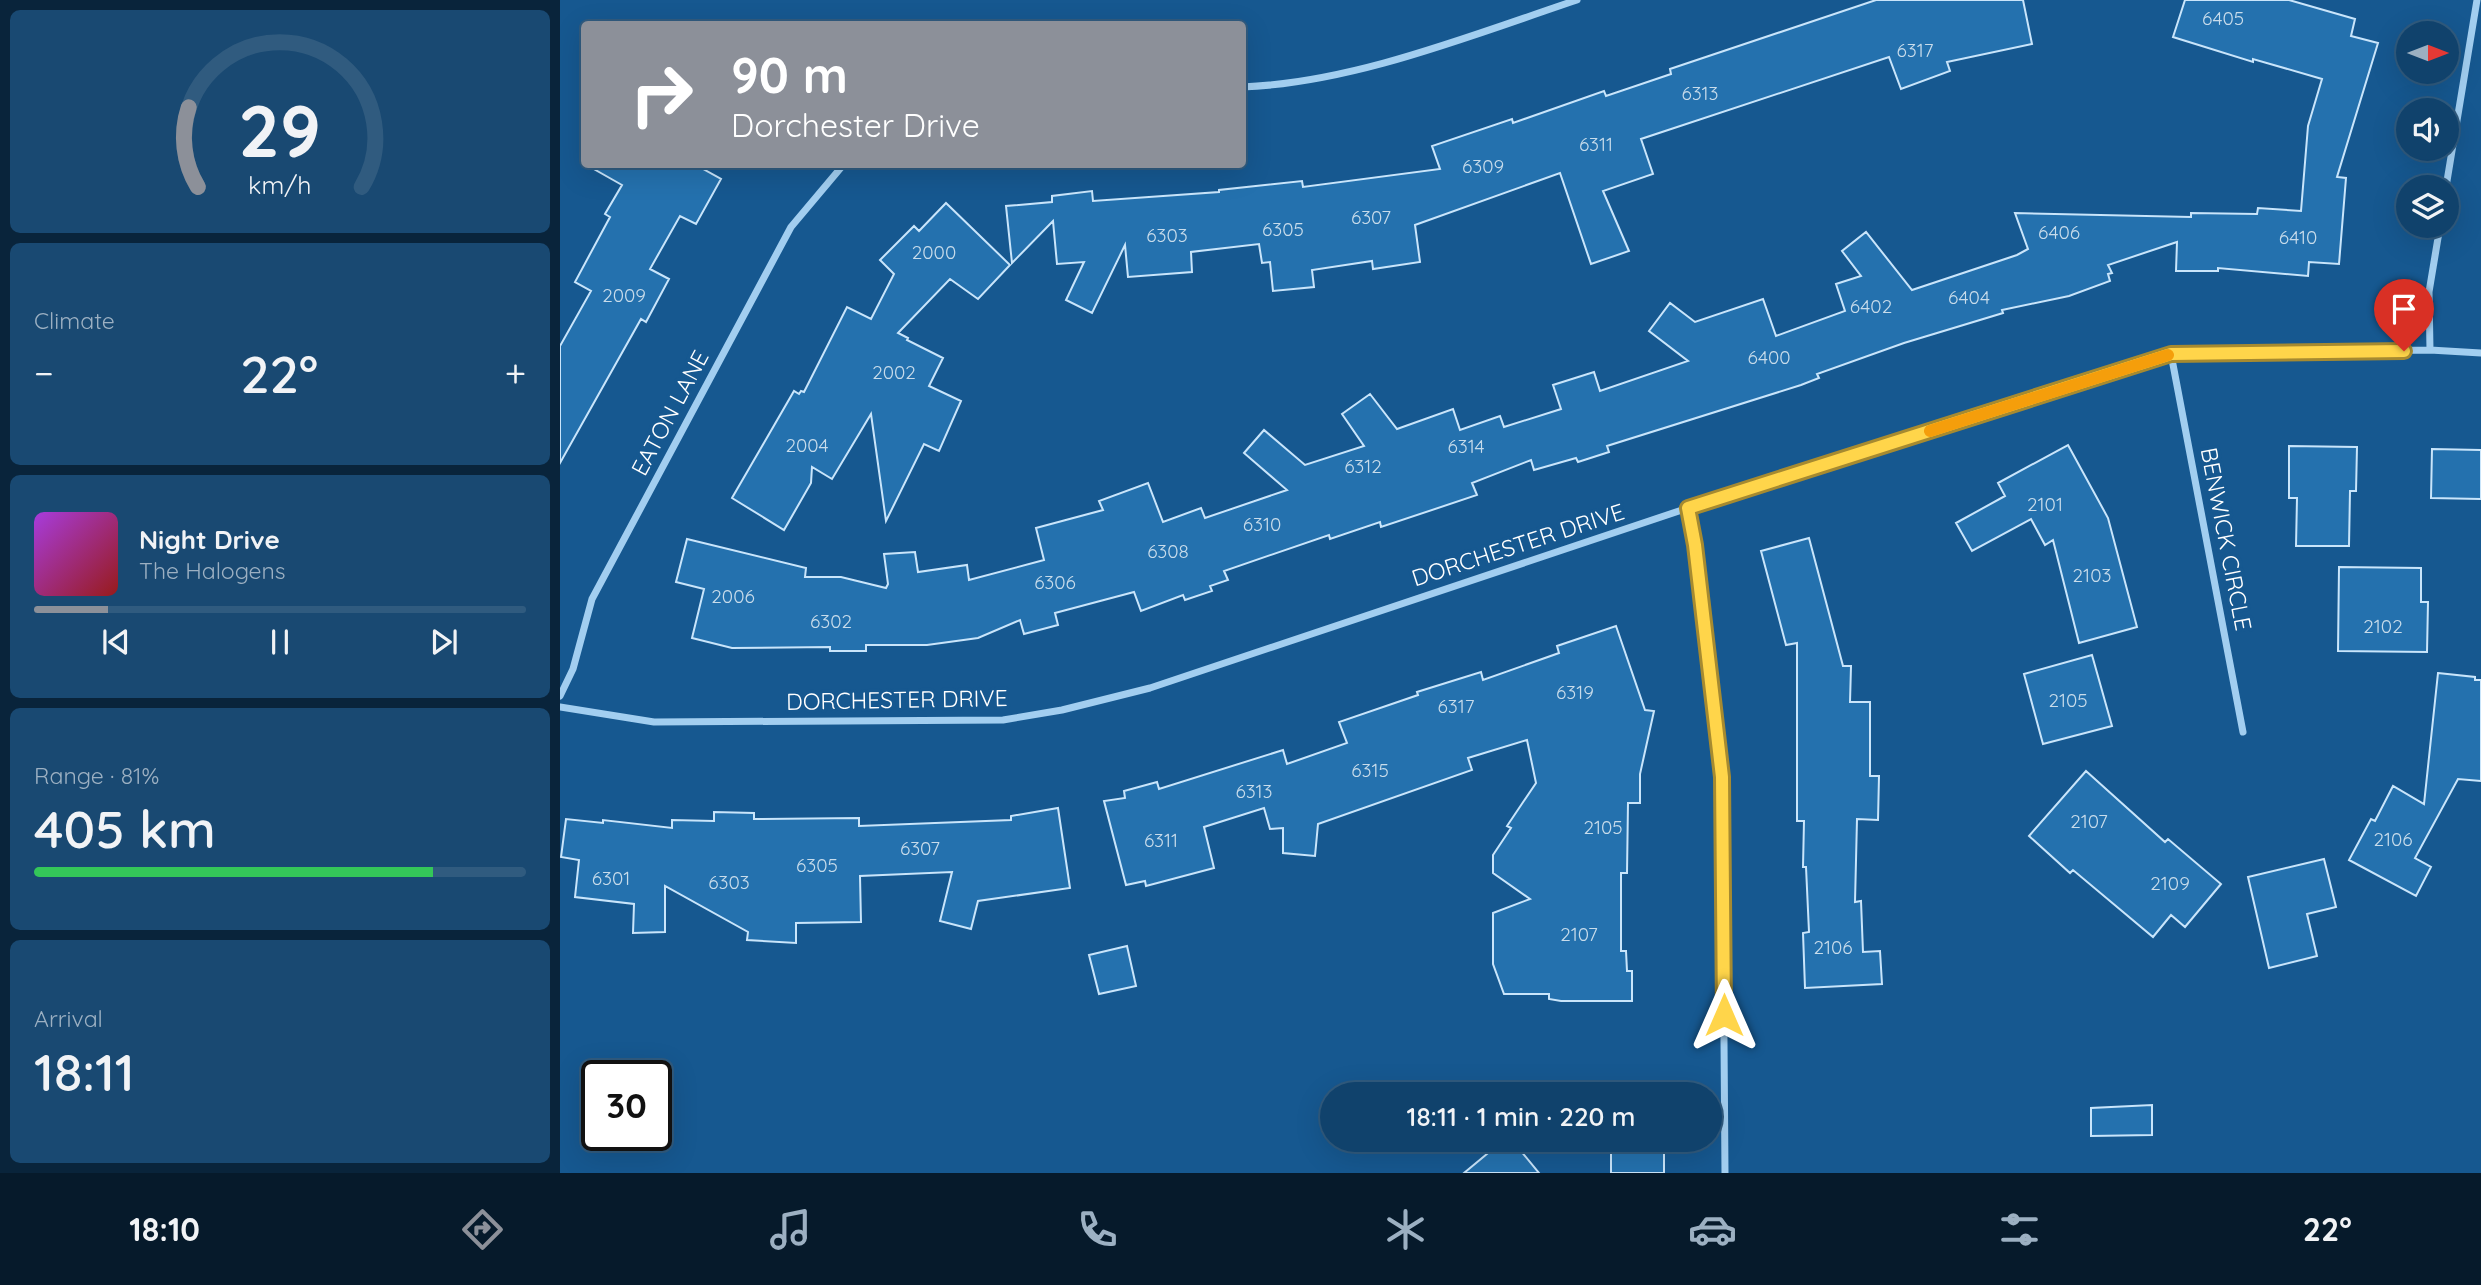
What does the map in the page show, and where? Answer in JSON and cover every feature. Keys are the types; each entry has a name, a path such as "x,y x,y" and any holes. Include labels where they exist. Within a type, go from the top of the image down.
{"street":[{"path":"1246,88 1275,86 1391,61 1577,0"},
{"path":"2448,175 2477,0"},
{"name":"EATON LANE","path":"560,696 573,669 592,599 611,563 791,227 841,168"},
{"path":"2430,351 2429,292 2438,238"},
{"name":"DORCHESTER DRIVE","path":"560,707 654,722 1003,720 1062,710 1150,688 1688,508 2171,354 2430,351 2481,353"},
{"name":"BENWICK CIRCLE","path":"2171,354 2243,732"},
{"path":"1688,508 1695,545 1722,777 1725,1173"}],"building":[{"path":"1876,0 2023,0 2032,44 1947,62 1950,71 1901,89 1889,57 1641,139 1653,174 1603,191 1629,251 1591,264 1560,173 1415,225 1420,262 1373,269 1372,261 1312,270 1314,287 1273,291 1270,262 1262,263 1259,244 1191,252 1192,272 1128,277 1125,245 1092,313 1066,300 1084,262 1057,264 1053,221 1012,263 1006,206 1052,202 1052,196 1092,191 1093,201 1219,192 1302,181 1303,187 1440,169 1432,146 1512,119 1513,123 1604,91 1606,96 1671,74 1670,69"},
{"path":"2185,0 2289,0 2355,19 2351,36 2378,43 2337,177 2346,178 2339,264 2309,262 2308,276 2218,268 2218,271 2176,271 2177,242 2108,265 2112,273 2108,274 2110,281 2069,296 2002,310 2003,313 1904,343 1817,374 1819,378 1801,385 1607,446 1609,452 1578,462 1576,458 1534,470 1531,460 1472,483 1477,495 1381,527 1380,522 1330,539 1329,535 1224,571 1228,580 1210,586 1212,591 1185,600 1183,595 1141,611 1134,592 1055,613 1058,625 1024,634 1020,620 978,638 927,645 866,645 866,651 830,651 830,647 732,648 692,638 704,589 676,582 687,539 806,568 805,577 841,577 886,588 888,584 884,554 915,552 918,572 967,565 969,580 1044,560 1036,528 1103,510 1099,501 1148,483 1163,522 1201,508 1205,518 1287,490 1244,453 1264,430 1305,465 1364,446 1342,414 1370,394 1397,429 1453,409 1460,430 1500,416 1504,427 1561,409 1553,385 1594,372 1600,391 1688,361 1649,331 1670,303 1695,322 1763,299 1776,336 1845,311 1836,284 1861,276 1842,251 1866,232 1912,290 2028,249 2015,213 2191,217 2191,213 2257,214 2258,208 2301,211 2308,126 2322,79 2253,59 2253,62 2173,37"},
{"path":"592,168 701,168 721,179 696,224 680,216 650,269 669,279 646,322 641,319 560,463 560,346 591,291 575,282 610,217 605,214 622,185"},
{"path":"946,203 1010,265 978,299 950,279 898,333 943,358 929,386 961,401 939,451 924,444 886,521 871,414 832,479 812,467 811,483 784,530 732,498 794,391 799,394 804,392 847,307 871,319 894,274 880,260 914,226 919,231"},
{"path":"2068,445 2108,518 2137,627 2079,643 2053,540 2045,545 2031,519 1972,551 1956,523 2005,496 1998,483"},
{"path":"2289,446 2357,447 2356,491 2350,491 2349,546 2296,546 2297,498 2289,498"},
{"path":"2432,449 2481,450 2481,499 2431,498"},
{"path":"1809,538 1843,666 1851,666 1850,702 1870,702 1870,776 1879,776 1878,820 1857,819 1855,902 1861,901 1863,952 1880,951 1882,984 1805,988 1803,933 1809,932 1806,867 1803,867 1804,821 1797,821 1797,643 1786,645 1761,551"},
{"path":"2339,567 2421,568 2421,602 2428,602 2427,652 2338,651"},
{"path":"1616,626 1645,710 1654,711 1640,774 1640,803 1628,803 1627,873 1621,873 1621,951 1626,951 1627,971 1632,971 1632,1001 1561,1001 1549,999 1549,994 1504,994 1493,964 1493,913 1530,899 1493,873 1493,855 1511,828 1507,826 1536,783 1527,740 1468,758 1472,770 1318,824 1315,856 1283,853 1283,828 1270,829 1264,808 1204,827 1214,868 1146,886 1145,881 1126,885 1104,801 1125,798 1124,791 1157,782 1159,789 1283,750 1287,764 1347,743 1339,722 1418,695 1417,692 1481,672 1483,680 1559,653 1557,646"},
{"path":"2092,655 2112,726 2043,744 2024,674"},
{"path":"2438,673 2481,680 2481,781 2458,779 2415,858 2431,867 2416,896 2349,860 2371,819 2375,821 2393,786 2424,804"},
{"path":"2086,771 2165,842 2168,839 2221,884 2185,927 2171,915 2153,937 2073,870 2070,873 2029,836"},
{"path":"1058,808 1070,888 978,901 971,929 940,921 952,872 860,876 861,922 796,923 796,943 747,940 748,932 665,886 665,932 633,933 634,904 575,897 579,860 561,857 566,819 603,823 603,820 672,828 672,820 714,821 714,812 754,813 754,819 859,818 859,826 1011,820 1011,816"},
{"path":"2324,859 2336,907 2307,914 2317,956 2269,968 2248,877"},
{"path":"1127,946 1136,986 1099,994 1089,955"},
{"path":"2152,1105 2152,1135 2091,1136 2091,1108"},
{"path":"1489,1152 1522,1152 1539,1173 1464,1173"},
{"path":"1611,1152 1664,1152 1664,1173 1611,1173"}],"slow traffic":[{"path":"1930,431 2168,355"}],"route":[{"path":"1724,1015 1722,777 1695,545 1688,508 2171,354 2404,351"}]}
